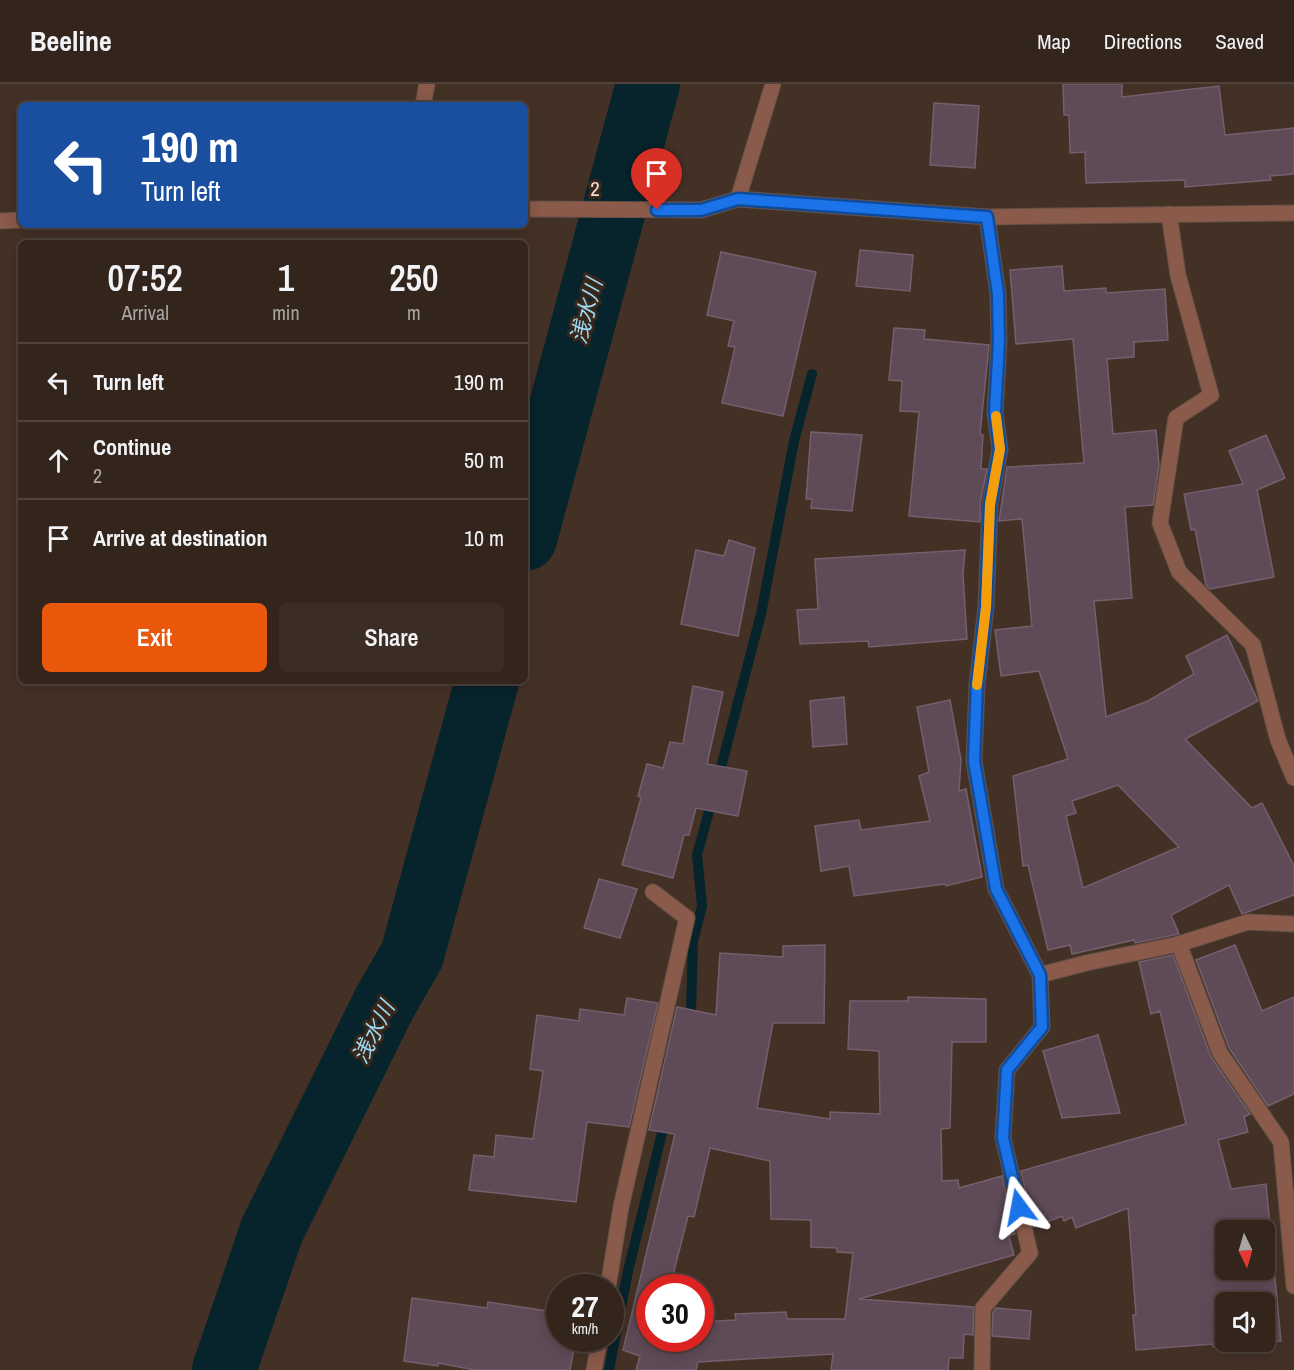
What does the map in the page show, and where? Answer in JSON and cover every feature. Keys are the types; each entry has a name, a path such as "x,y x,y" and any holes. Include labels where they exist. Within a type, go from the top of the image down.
{"street":[{"path":"424,102 428,84"},
{"path":"773,84 738,199 987,217 1294,213"},
{"name":"2","path":"528,209 701,210 738,199"},
{"path":"1169,213 1178,275 1212,395 1176,418 1160,524 1179,573 1253,645 1278,740 1294,778"},
{"path":"982,1370 983,1308 1030,1253 1003,1138 1007,1070 1042,1027 1040,975 996,889 974,761 977,684 986,607 990,505 1000,449 995,412 999,342 998,294 987,217"},
{"path":"0,221 18,220"},
{"path":"610,1274 621,1207 687,918 653,892"},
{"path":"1040,975 1179,944 1248,922 1294,924"},
{"path":"1179,944 1220,1053 1281,1142 1294,1286"},
{"path":"594,1370 597,1352"}],"building":[{"path":"1063,84 1122,84 1122,97 1219,86 1225,135 1294,128 1294,174 1270,176 1271,180 1185,187 1185,180 1086,183 1085,152 1070,153 1069,115 1064,115"},
{"path":"934,103 979,106 975,168 930,165"},
{"path":"860,250 913,255 910,291 856,286"},
{"path":"721,252 816,272 783,416 722,403 735,347 728,346 734,321 707,315"},
{"path":"1062,266 1064,291 1106,288 1106,293 1165,289 1168,340 1134,342 1134,357 1107,359 1113,434 1156,430 1159,465 1153,505 1125,507 1132,598 1094,601 1106,717 1148,701 1194,674 1186,656 1227,635 1258,701 1185,739 1252,808 1262,803 1294,866 1294,895 1242,914 1229,885 1171,915 1179,934 1135,943 1134,940 1072,954 1070,945 1048,950 1028,865 1023,866 1013,776 1068,759 1039,671 1001,676 995,630 1032,626 1022,519 999,521 1007,467 1084,463 1073,339 1016,344 1010,270","holes":["1118,785 1179,847 1083,888 1066,816 1076,813 1072,801"]},
{"path":"894,328 925,330 924,339 989,345 980,434 983,435 981,469 987,469 980,503 980,522 909,516 919,412 900,411 902,381 889,380"},
{"path":"811,432 862,435 852,511 811,508 812,499 806,499"},
{"path":"1266,435 1285,478 1257,490 1274,577 1210,589 1206,585 1195,529 1191,530 1184,494 1243,484 1229,451"},
{"path":"729,540 755,548 738,636 681,624 696,550 724,556"},
{"path":"965,550 963,575 967,639 869,647 868,641 800,644 797,610 818,609 815,559"},
{"path":"693,686 723,692 707,764 747,771 738,816 696,808 689,835 684,835 673,878 622,865 641,798 638,796 647,764 663,768 670,742 683,744"},
{"path":"844,697 847,744 813,747 810,701"},
{"path":"950,700 961,760 959,791 966,789 982,877 946,886 945,884 854,896 849,866 821,871 815,826 859,820 861,830 930,821 919,776 929,772 917,707"},
{"path":"599,879 637,889 620,938 584,928"},
{"path":"825,945 824,1023 773,1023 757,1108 830,1119 830,1112 880,1114 879,1051 848,1049 850,1001 908,1001 908,997 986,999 986,1042 952,1042 950,1128 941,1129 942,1181 958,1180 959,1188 1002,1176 1015,1234 1009,1236 1014,1255 859,1299 974,1307 973,1335 964,1334 963,1358 949,1358 948,1370 831,1370 833,1354 698,1362 696,1370 636,1370 640,1356 624,1350 636,1296 636,1352 714,1352 714,1321 736,1320 735,1314 786,1312 787,1319 845,1319 853,1253 837,1252 837,1248 811,1247 811,1220 771,1219 770,1161 710,1148 694,1217 688,1216 673,1274 641,1274 675,1134 649,1130 677,1007 716,1015 720,953 783,957 783,946"},
{"path":"1235,945 1262,1011 1294,997 1294,1094 1268,1106 1229,1048 1196,960"},
{"path":"1173,955 1211,1057 1250,1114 1244,1117 1248,1132 1218,1140 1231,1189 1266,1184 1269,1220 1215,1220 1215,1280 1275,1278 1281,1341 1275,1342 1275,1292 1215,1292 1215,1347 1213,1344 1136,1350 1133,1315 1136,1315 1128,1208 1076,1228 1072,1217 1064,1221 1062,1216 1034,1227 1021,1171 1186,1124 1160,1011 1151,1014 1139,962"},
{"path":"627,998 658,1003 629,1127 587,1122 576,1202 469,1190 474,1155 494,1157 496,1135 533,1139 543,1071 530,1069 537,1015 579,1021 580,1009 624,1015"},
{"path":"1098,1035 1120,1113 1062,1118 1043,1051"},
{"path":"412,1298 487,1308 488,1302 546,1311 546,1352 573,1352 570,1370 475,1370 438,1363 438,1366 404,1361"},
{"path":"996,1308 1031,1311 1029,1339 992,1336 993,1312"}],"waterway":[{"name":"浅水川","path":"528,528 648,84"},
{"path":"718,779 761,614 794,441 812,374"},
{"name":"浅水川","path":"224,1370 272,1230 385,1002 412,955 486,684"},
{"path":"688,1024 691,1012 693,941 702,906 697,855 713,797"},
{"path":"609,1370 628,1271 665,1121"}],"slow traffic":[{"path":"977,685 986,607 990,505 1000,449 996,416"}],"route":[{"path":"657,210 701,210 738,199 987,217 998,294 999,342 995,412 1000,449 990,505 986,607 977,684 974,761 996,889 1040,975 1042,1027 1007,1070 1003,1138 1019,1207"}]}
